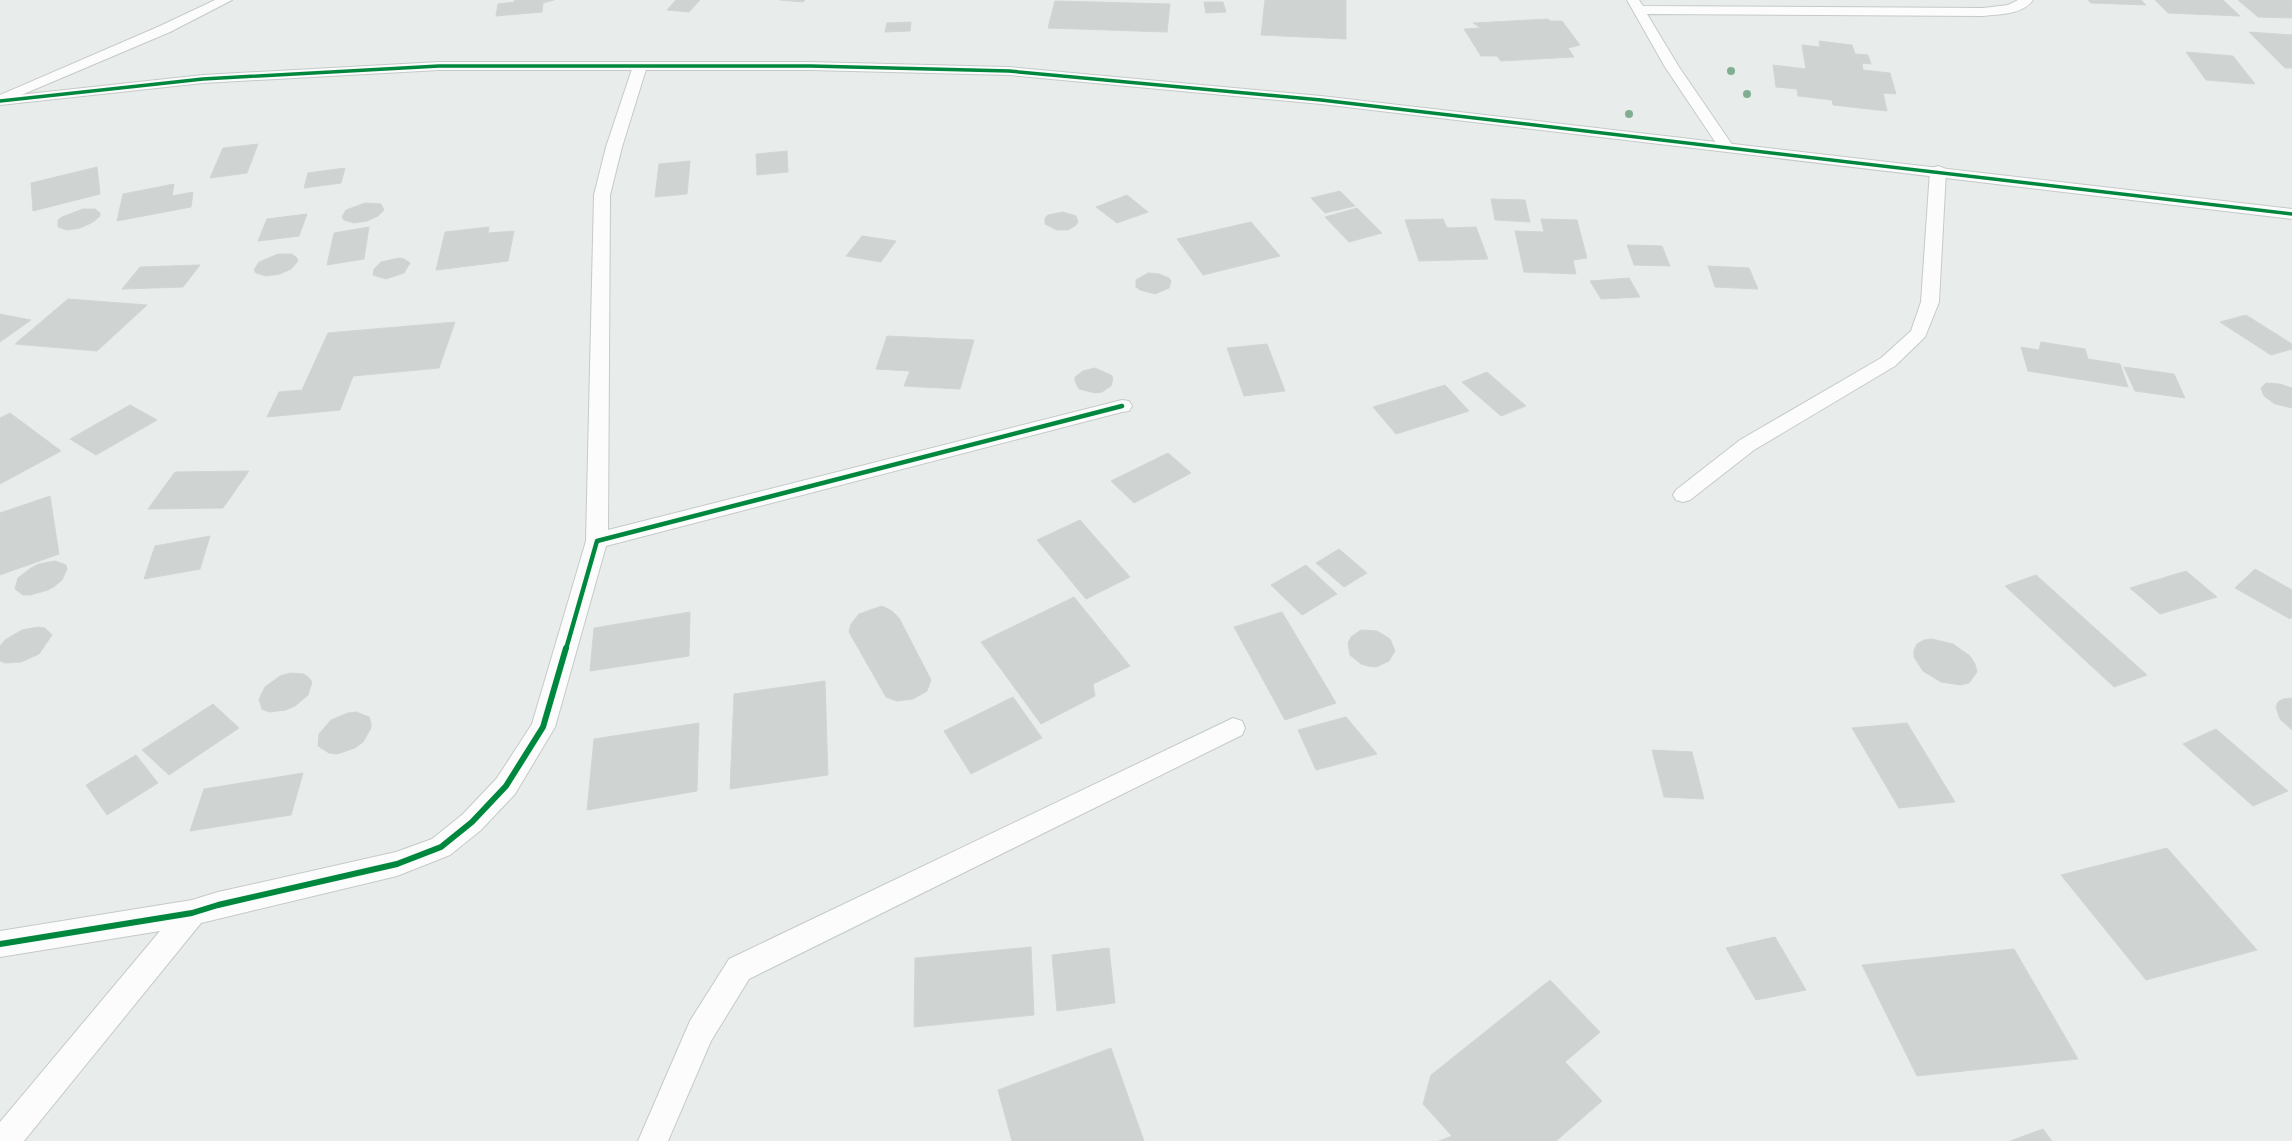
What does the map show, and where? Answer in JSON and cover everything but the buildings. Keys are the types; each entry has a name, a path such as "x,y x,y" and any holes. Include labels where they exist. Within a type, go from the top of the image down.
{"street":[{"path":"0,100 165,29 225,0"},
{"path":"1636,5 1983,12 2008,9 2022,4 2026,0"},
{"path":"1636,5 1672,67 1726,146"},
{"path":"0,100 108,88 320,71 439,66 932,68 1008,71 1321,100 1726,146 2292,214"},
{"path":"0,944 192,913 218,905 397,864 441,847 472,822 506,786 543,727 597,541 602,195 614,147 640,66"},
{"path":"1682,495 1747,444 1888,362 1919,333 1930,302 1938,171"},
{"path":"597,541 1122,406"},
{"path":"653,1141 704,1022 721,993 739,970 1233,728"},
{"path":"4,1141 192,913"}],"cycle path":[{"path":"0,101 108,88 203,79 439,66 811,66 1009,71 1321,100 2292,214"},
{"path":"0,944 192,913 218,905 397,864 441,847 472,822 506,786 543,727 597,541 1122,406"}]}
